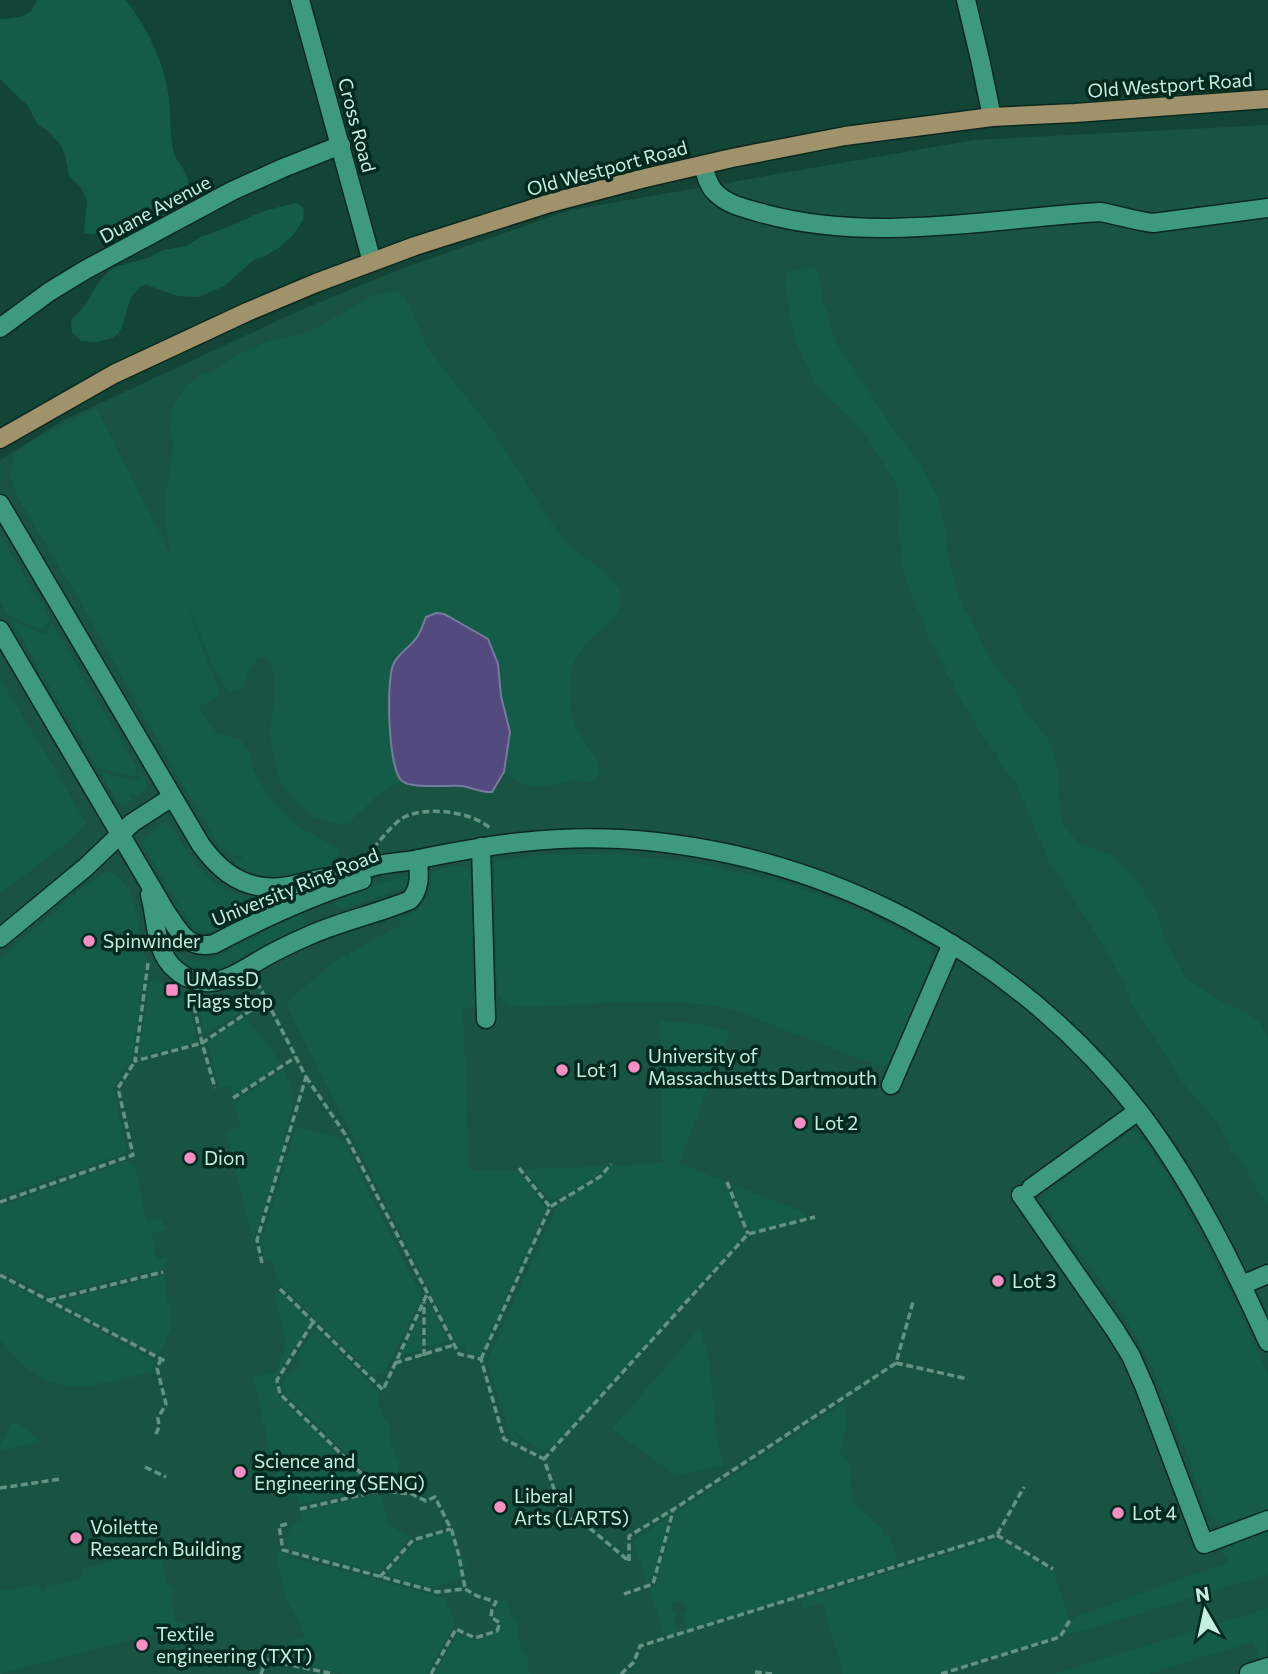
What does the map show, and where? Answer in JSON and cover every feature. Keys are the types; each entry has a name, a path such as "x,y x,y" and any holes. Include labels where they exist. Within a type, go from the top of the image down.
{"main road":[{"name":"Old Westport Road","path":"0,439 114,374 247,312 372,262 550,203 703,164 845,136 992,117 1268,99"}],"street":[{"name":"Cross Road","path":"300,0 372,262"},
{"path":"966,0 992,117"},
{"name":"Duane Avenue","path":"0,327 85,270 232,191 341,145"},
{"path":"703,164 709,185 727,201 739,207 788,220 826,226 862,228 990,222 1100,212 1153,223 1268,208"},
{"name":"University Ring Road","path":"0,503 172,797 217,865 249,884 271,888 314,889 418,859"},
{"name":"University Ring Road","path":"0,630 180,933 199,945 214,944 314,889 351,873 379,865 481,846 565,838 621,839 687,846 734,855 816,878 898,913 989,969 1056,1022 1094,1060 1138,1111 1187,1184 1209,1223 1268,1342"},
{"path":"0,939 86,867 132,823 172,797"},
{"path":"481,846 486,1019"},
{"path":"142,872 159,942 171,966 198,981 222,980 329,928 410,900 419,882 418,859"},
{"path":"314,889 329,928"},
{"path":"891,1085 952,944"},
{"path":"1138,1111 1026,1192 1131,1356 1203,1544 1268,1520"},
{"path":"1242,1285 1268,1274"},
{"path":"1249,1672 1268,1667"}],"path":[{"path":"351,873 398,821 417,813 473,817 489,827 504,843"},
{"path":"0,1202 133,1156 118,1088 135,1061 149,958"},
{"path":"257,982 306,1077 345,1134 459,1354 481,1359"},
{"path":"192,996 215,1088"},
{"path":"135,1061 202,1043 266,1000"},
{"path":"233,1098 296,1057"},
{"path":"262,1263 257,1240 306,1077"},
{"path":"611,1164 601,1175 550,1207 481,1359 504,1439 544,1459 563,1516 587,1526 629,1562 629,1536 896,1363 913,1302"},
{"path":"519,1168 550,1207"},
{"path":"727,1182 748,1234"},
{"path":"544,1459 748,1234 815,1217"},
{"path":"47,1301 163,1272"},
{"path":"0,1275 167,1362"},
{"path":"280,1289 383,1390 427,1294"},
{"path":"424,1356 425,1300"},
{"path":"313,1322 277,1381 280,1394 379,1491"},
{"path":"395,1363 454,1345"},
{"path":"156,1434 159,1427 158,1418 166,1404 157,1368 161,1359"},
{"path":"896,1363 968,1379"},
{"path":"145,1467 166,1477"},
{"path":"0,1488 61,1479"},
{"path":"621,1674 634,1661 640,1646 997,1535 1024,1487"},
{"path":"300,1509 379,1491 412,1494 426,1502 435,1497 451,1529 465,1589"},
{"path":"624,1594 653,1584 674,1509"},
{"path":"287,1524 279,1526 283,1550 438,1592 465,1589 496,1602 491,1617 500,1623 496,1631 475,1638 456,1629 431,1674"},
{"path":"380,1577 413,1540 451,1529"},
{"path":"997,1535 1053,1569"},
{"path":"941,1674 1060,1637 1070,1620"},
{"path":"261,1674 266,1660 334,1674"},
{"path":"755,1672 772,1674"}],"shaded area":[{"path":"37,0 126,0 148,34 159,59 169,98 173,149 189,184 190,196 139,222 109,226 96,234 84,233 87,201 81,187 69,176 61,145 38,125 28,106 0,79 0,19 27,14"},
{"name":"University of Massachusetts Dartmouth","path":"1268,125 1268,1674 0,1674 0,460 60,422 294,313 403,268 571,210 974,140"},
{"path":"296,203 304,208 303,220 294,234 279,248 255,259 224,286 198,297 177,296 147,285 141,286 131,297 122,327 112,338 97,342 81,341 72,332 71,320 86,304 96,286 115,267 148,258 163,250 186,246 200,237 264,211"},
{"path":"814,267 818,271 830,328 838,345 890,425 920,463 938,498 949,561 962,606 970,616 990,657 1007,682 1014,687 1024,709 1053,748 1061,820 1065,828 1078,842 1112,855 1135,877 1155,909 1165,940 1185,977 1218,1000 1247,1012 1260,1023 1268,1037 1268,1205 1217,1122 1181,1081 1130,1002 1127,988 1096,934 1049,862 1015,782 977,729 971,713 946,674 905,576 898,533 900,508 896,483 866,436 818,389 795,340 784,282 789,271"},
{"path":"396,291 405,297 429,350 494,432 550,521 573,549 603,570 620,592 618,613 584,646 574,662 570,680 572,716 599,765 600,773 592,781 575,780 529,787 504,772 510,732 501,696 498,664 426,617 390,680 389,711 395,770 402,781 380,793 349,823 339,825 312,817 287,793 277,775 270,734 275,687 272,665 265,657 258,658 243,687 238,691 229,691 210,660 187,604 220,695 198,708 217,733 241,740 249,751 253,770 272,801 298,827 339,848 335,865 280,878 254,874 230,857 243,857 227,854 218,844 18,498 10,476 14,453 35,439 96,408 170,555 166,524 167,485 173,448 170,427 173,407 184,387 201,374 212,371 236,356 271,340 298,335 374,295"},
{"path":"0,534 49,617 44,630 9,616 0,601"},
{"path":"436,613 444,614 488,639 498,664 501,696 510,732 504,772 492,792 461,786 413,785 402,781 397,773 390,725 389,689 393,665 416,639 426,617"},
{"path":"10,619 46,635 51,621 136,766 136,775 98,768"},
{"path":"0,678 86,824 67,843 0,894"},
{"path":"140,771 147,786 137,796 133,793 130,795 133,800 122,805 100,772 135,781 139,780"},
{"path":"165,822 173,828 200,868 218,885 240,895 271,900 274,904 227,927 207,932 196,929 143,845 144,837"},
{"path":"607,853 700,863 786,883 852,907 931,946 933,957 895,1059 886,1066 878,1066 734,1010 714,1006 653,1002 531,1007 507,1005 497,994 495,861 535,855"},
{"path":"458,865 466,867 473,876 479,1007 463,1008 469,1169 518,1171 546,1208 480,1356 467,1353 463,1345 459,1345 459,1348 286,1005 343,955 350,956 350,952 356,952 356,948 363,948 363,944 369,944 369,941 401,925 401,918 417,910 425,900 433,871"},
{"path":"109,871 117,875 129,891 141,943 148,942 150,951 142,949 146,959 133,1054 113,1089 127,1149 124,1154 0,1197 0,958 84,887"},
{"path":"407,876 411,881 407,887 342,909 336,905 338,898"},
{"path":"297,915 302,915 305,923 303,926 217,968 200,968 184,963 177,958 168,944 189,960 208,960"},
{"path":"158,980 166,988 164,993 174,1000 177,996 188,1000 197,1040 139,1056 149,982"},
{"path":"223,1004 239,1013 204,1035 199,1007"},
{"path":"245,1017 281,1064 232,1096 230,1085 219,1088 207,1043"},
{"path":"660,1021 701,1024 730,1031 679,1163 724,1181 744,1236 553,1448 540,1451 514,1432 522,1441 511,1437 487,1361 557,1206 612,1166 663,1162"},
{"path":"284,1069 293,1092 292,1106 279,1161 253,1241 226,1131 241,1127 234,1102"},
{"path":"296,1126 342,1138 422,1297 384,1373 373,1376 278,1282 272,1260 265,1261 261,1242"},
{"path":"1131,1131 1136,1131 1163,1168 1184,1204 1236,1303 1268,1374 1268,1509 1224,1524 1216,1523 1209,1515 1173,1417 1141,1346 1109,1293 1045,1204 1049,1190"},
{"path":"126,1161 135,1166 147,1222 161,1219 166,1230 151,1234 157,1259 170,1256 163,1269 53,1297 0,1270 0,1206"},
{"path":"605,1166 589,1181 551,1201 527,1174 527,1169"},
{"path":"732,1184 803,1212 804,1217 753,1231 747,1226"},
{"path":"164,1275 171,1330 157,1356 59,1302 61,1300"},
{"path":"0,1278 155,1361 153,1372 104,1384 95,1379 102,1385 84,1387 56,1384 33,1373 0,1340"},
{"path":"281,1293 310,1324 278,1374 279,1396 372,1488 299,1505 296,1496 281,1500 253,1377 277,1371 286,1343 274,1294"},
{"path":"431,1307 448,1341 427,1348 427,1308"},
{"path":"421,1320 421,1350 401,1355 418,1321"},
{"path":"700,1327 709,1361 717,1437 723,1465 676,1476 612,1429"},
{"path":"319,1332 377,1390 384,1420 387,1420 391,1432 388,1433 395,1457 398,1456 402,1467 399,1468 394,1482 380,1486 284,1393 282,1383 290,1370 301,1367 298,1355 312,1334"},
{"path":"844,1403 847,1425 839,1451 849,1463 853,1502 880,1527 884,1536 890,1536 898,1563 687,1630 683,1615 687,1611 686,1604 679,1601 673,1603 672,1607 677,1615 674,1623 678,1631 670,1635 663,1634 650,1589 657,1581 675,1513"},
{"path":"12,1422 19,1423 41,1442 0,1451"},
{"path":"378,1494 385,1500 383,1503 389,1525 411,1537 379,1573 288,1549 285,1538 293,1523 302,1520 301,1511"},
{"path":"669,1517 652,1581 647,1584 633,1541"},
{"path":"1268,1529 1268,1575 1062,1637 1074,1617 1228,1562 1221,1547"},
{"path":"452,1531 459,1555 467,1558 465,1561 470,1563 463,1567 459,1579 432,1588 389,1576 388,1572 415,1543"},
{"path":"998,1539 1054,1572 1069,1619 1059,1636 938,1674 843,1674 823,1604 802,1609 803,1599"},
{"path":"156,1548 164,1556 165,1560 162,1562 167,1586 172,1585 174,1597 171,1599 176,1623 185,1621 187,1633 173,1636 171,1630 0,1674 0,1589 7,1591 39,1584 40,1590 43,1591 46,1586 82,1578 82,1569"},
{"path":"283,1552 289,1557 445,1598 455,1624 427,1674 344,1674 287,1663 289,1641 304,1637 284,1589 276,1554"},
{"path":"504,1598 511,1618 515,1617 519,1629 516,1630 523,1654 526,1653 530,1665 527,1666 530,1674 435,1674 457,1634 475,1641 489,1636 500,1625 494,1612 500,1599"},
{"path":"1268,1608 1267,1657 1259,1659 1253,1642 1149,1674 1053,1674"}],"place":[{"name":"Spinwinder","path":"89,941"},
{"name":"UMassD Flags stop","path":"172,990"},
{"name":"University of Massachusetts Dartmouth","path":"634,1067"},
{"name":"Lot 1","path":"562,1070"},
{"name":"Lot 2","path":"800,1123"},
{"name":"Dion","path":"190,1158"},
{"name":"Lot 3","path":"998,1281"},
{"name":"Science and Engineering (SENG)","path":"240,1472"},
{"name":"Liberal Arts (LARTS)","path":"500,1507"},
{"name":"Lot 4","path":"1118,1513"},
{"name":"Voilette Research Building","path":"76,1538"},
{"name":"Textile engineering (TXT)","path":"142,1645"}]}
